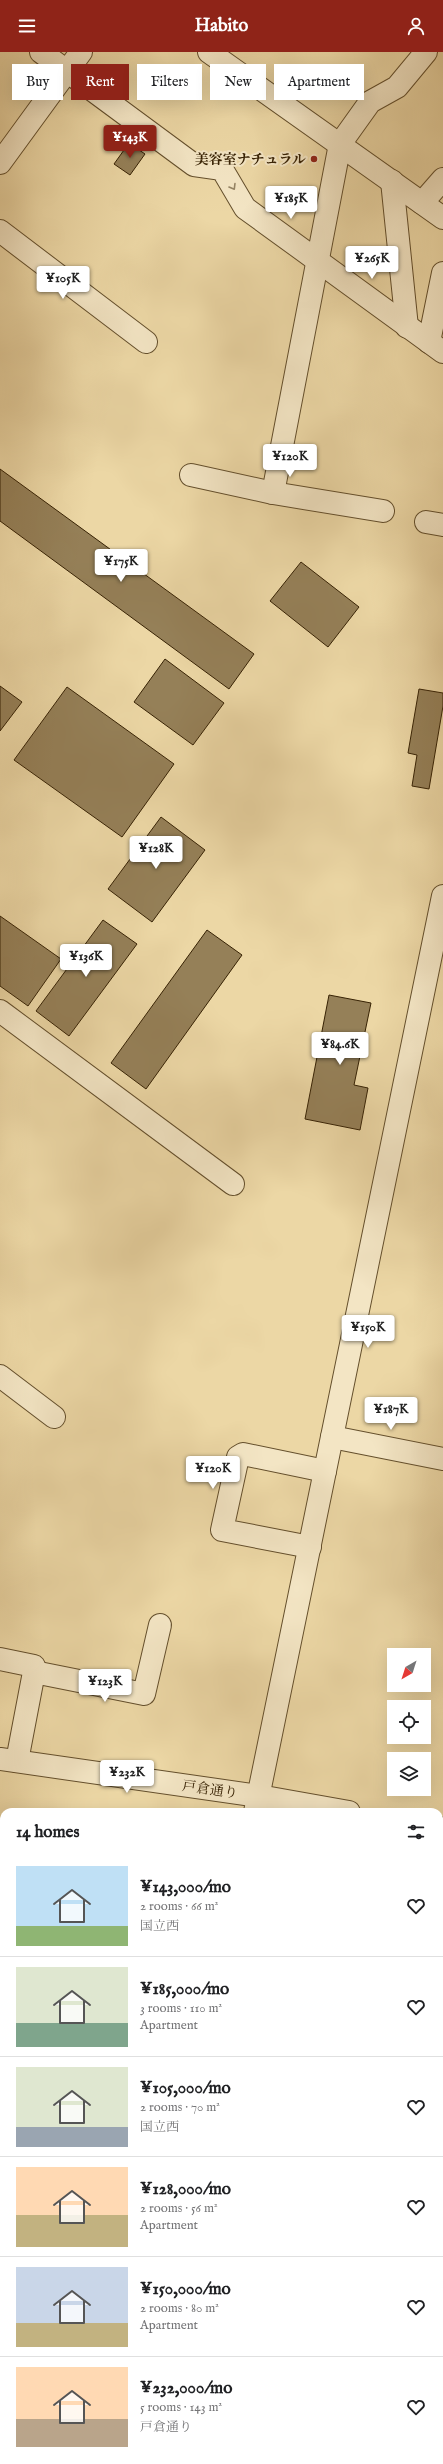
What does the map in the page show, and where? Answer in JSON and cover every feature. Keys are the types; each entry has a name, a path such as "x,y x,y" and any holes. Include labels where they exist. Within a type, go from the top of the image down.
{"street":[{"path":"41,52 194,165 222,169 246,208 436,347"},
{"path":"0,163 82,52"},
{"path":"209,52 443,218"},
{"path":"273,493 340,144 370,102 397,87 426,52"},
{"path":"422,203 443,180"},
{"path":"392,181 408,327"},
{"path":"0,231 146,342"},
{"path":"436,347 443,273"},
{"path":"191,475 273,493 383,511"},
{"path":"257,1804 443,896"},
{"path":"0,1011 233,1184"},
{"path":"0,1376 54,1416"},
{"path":"332,1437 443,1459"},
{"path":"310,1547 222,1530 238,1457 243,1454 325,1471"},
{"path":"34,1672 144,1694 160,1625"},
{"path":"0,1659 34,1666 34,1672 9,1760"},
{"name":"戸倉通り","path":"9,1760 257,1804 303,1808"}],"building":[{"path":"129,143 145,154 130,175 114,164"},
{"path":"0,469 254,654 229,689 0,521"},
{"path":"301,562 359,607 328,647 270,601"},
{"path":"165,659 224,703 193,745 134,702"},
{"path":"0,686 22,702 0,731"},
{"path":"67,687 174,764 122,837 14,760"},
{"path":"419,689 443,693 443,706 429,789 412,786 417,755 408,753"},
{"path":"161,817 205,850 152,922 108,889"},
{"path":"0,916 61,959 28,1006 0,986"},
{"path":"103,920 137,944 69,1036 36,1011"},
{"path":"207,930 242,955 146,1089 111,1063"},
{"path":"329,995 371,1003 354,1085 368,1088 360,1130 305,1119"}],"place":[{"name":"美容室ナチュラル","path":"314,159"}]}
